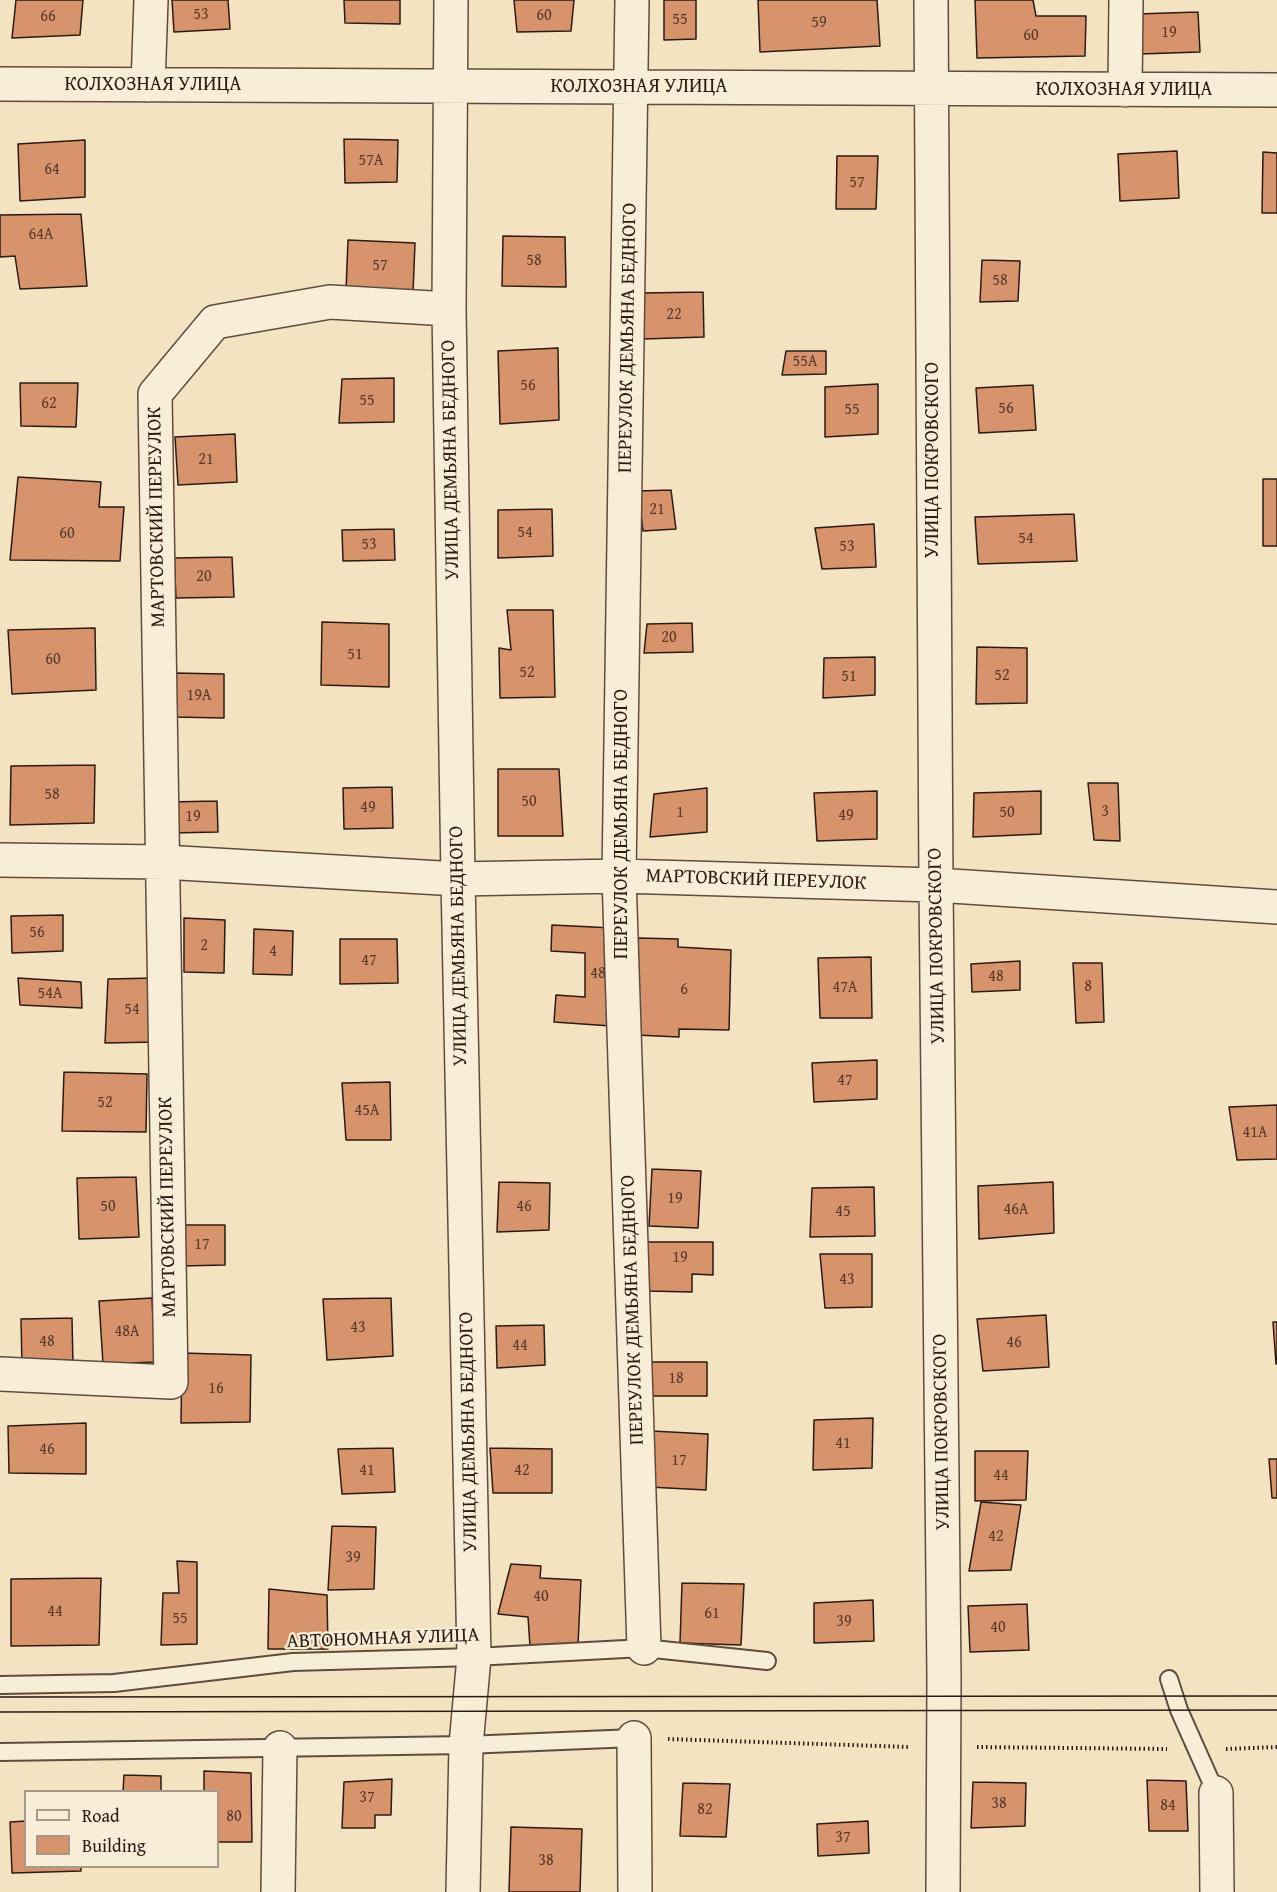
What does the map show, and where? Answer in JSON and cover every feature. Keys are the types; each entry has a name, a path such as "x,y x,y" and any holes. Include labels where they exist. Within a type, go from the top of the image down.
{"street":[{"path":"148,85 151,0"},
{"name":"УЛИЦА ДЕМЬЯНА БЕДНОГО","path":"451,0 449,309 474,1657 466,1745 463,1892"},
{"name":"ПЕРЕУЛОК ДЕМЬЯНА БЕДНОГО","path":"632,0 619,876 644,1648"},
{"name":"УЛИЦА ПОКРОВСКОГО","path":"931,0 936,885 944,1679 943,1892"},
{"path":"1125,90 1126,0"},
{"name":"КОЛХОЗНАЯ УЛИЦА","path":"0,84 1277,90"},
{"name":"МАРТОВСКИЙ ПЕРЕУЛОК","path":"0,1374 171,1382 155,394 215,322 330,302 449,309"},
{"path":"0,860 163,862"},
{"name":"МАРТОВСКИЙ ПЕРЕУЛОК","path":"163,862 458,879 619,876 936,885 1277,907"},
{"path":"634,1738 635,1892"},
{"path":"278,1892 280,1748"},
{"path":"1215,1793 1216,1892"}],"lane":[{"name":"АВТОНОМНАЯ УЛИЦА","path":"0,1685 114,1683 293,1662 474,1657 644,1648 767,1661"},
{"path":"1169,1679 1179,1710 1215,1793"},
{"path":"0,1752 466,1745 634,1738"}],"building":[{"path":"16,0 83,0 80,35 12,38"},
{"path":"172,0 228,0 230,29 174,32"},
{"path":"344,0 400,0 400,24 345,23"},
{"path":"514,0 574,0 571,31 517,32"},
{"path":"664,0 696,0 696,39 664,40"},
{"path":"758,0 877,0 880,46 760,52"},
{"path":"975,0 1033,0 1036,16 1086,16 1085,56 977,58"},
{"path":"1198,12 1200,52 1140,54 1137,14"},
{"path":"344,139 398,140 397,182 345,183"},
{"path":"85,140 85,197 20,201 18,144"},
{"path":"1177,151 1179,198 1120,201 1118,154"},
{"path":"1263,152 1277,153 1277,213 1262,213"},
{"path":"837,156 878,156 876,209 836,209"},
{"path":"81,214 87,286 20,289 15,256 0,257 0,215"},
{"path":"503,236 565,237 566,287 502,286"},
{"path":"348,240 415,243 413,293 346,290"},
{"path":"982,260 1020,261 1018,301 980,302"},
{"path":"703,292 704,337 644,339 643,293"},
{"path":"558,348 559,420 500,424 498,351"},
{"path":"786,351 826,351 826,374 782,375"},
{"path":"394,378 394,422 339,423 342,379"},
{"path":"20,383 78,383 76,427 21,426"},
{"path":"878,384 878,434 825,437 825,387"},
{"path":"1033,385 1036,430 979,433 976,388"},
{"path":"235,434 237,482 178,485 175,437"},
{"path":"18,477 101,482 99,507 124,507 120,561 10,560"},
{"path":"1263,479 1277,479 1277,546 1263,546"},
{"path":"671,490 676,529 643,531 638,491"},
{"path":"552,509 553,556 498,558 498,510"},
{"path":"1074,514 1077,561 978,564 975,517"},
{"path":"874,524 876,567 822,569 815,528"},
{"path":"394,529 395,560 343,561 342,530"},
{"path":"232,557 234,597 176,598 174,558"},
{"path":"507,610 553,610 555,697 500,698 499,648 511,650"},
{"path":"322,622 389,624 389,687 321,685"},
{"path":"692,623 693,652 644,653 647,624"},
{"path":"95,628 96,690 12,694 8,630"},
{"path":"977,647 1027,648 1027,703 976,704"},
{"path":"875,657 875,695 823,698 824,658"},
{"path":"174,673 224,674 224,718 174,717"},
{"path":"95,765 94,823 10,825 11,766"},
{"path":"498,769 559,769 563,836 498,836"},
{"path":"1088,783 1118,783 1120,841 1094,840"},
{"path":"392,787 393,828 344,829 343,788"},
{"path":"707,788 707,832 650,837 654,794"},
{"path":"877,791 877,839 817,841 814,793"},
{"path":"1041,791 1041,834 973,837 974,793"},
{"path":"217,801 218,832 171,833 168,802"},
{"path":"63,915 63,951 12,953 11,916"},
{"path":"184,918 225,920 224,973 184,972"},
{"path":"552,925 613,928 611,1026 554,1022 556,995 585,997 585,953 551,951"},
{"path":"254,929 293,931 292,975 253,974"},
{"path":"638,938 678,939 678,947 731,950 729,1030 679,1029 679,1037 636,1035"},
{"path":"340,939 397,939 398,983 340,984"},
{"path":"871,957 872,1018 820,1018 818,958"},
{"path":"1020,961 1020,990 972,992 971,964"},
{"path":"1073,963 1102,963 1104,1022 1076,1023"},
{"path":"18,978 81,982 82,1008 20,1005"},
{"path":"157,978 156,1042 105,1043 108,979"},
{"path":"877,1060 877,1099 814,1102 812,1063"},
{"path":"64,1072 147,1074 146,1132 62,1131"},
{"path":"390,1082 391,1140 346,1140 342,1083"},
{"path":"1277,1105 1277,1159 1237,1160 1229,1107"},
{"path":"652,1169 701,1171 698,1228 649,1226"},
{"path":"136,1177 139,1237 79,1239 77,1178"},
{"path":"499,1182 550,1183 549,1230 497,1232"},
{"path":"1053,1182 1054,1233 979,1239 978,1186"},
{"path":"874,1187 875,1236 810,1237 812,1188"},
{"path":"179,1225 225,1225 225,1265 180,1266"},
{"path":"647,1242 713,1242 713,1275 692,1274 692,1292 647,1291"},
{"path":"820,1254 872,1254 872,1307 825,1308"},
{"path":"152,1298 155,1362 103,1364 99,1301"},
{"path":"391,1298 393,1356 327,1360 323,1299"},
{"path":"1046,1315 1049,1367 983,1371 977,1319"},
{"path":"72,1318 73,1365 22,1366 21,1319"},
{"path":"1273,1322 1277,1322 1277,1364 1276,1364"},
{"path":"544,1325 545,1365 497,1368 496,1326"},
{"path":"182,1353 251,1355 250,1422 181,1423"},
{"path":"646,1362 707,1362 707,1396 646,1396"},
{"path":"873,1418 872,1468 813,1470 814,1420"},
{"path":"86,1423 86,1474 9,1473 8,1426"},
{"path":"652,1431 708,1434 706,1490 649,1487"},
{"path":"393,1448 395,1492 342,1494 338,1449"},
{"path":"490,1448 552,1449 552,1493 493,1493"},
{"path":"975,1451 1028,1451 1026,1500 975,1501"},
{"path":"1269,1459 1277,1459 1277,1498 1272,1498"},
{"path":"981,1502 1021,1505 1011,1570 969,1571"},
{"path":"332,1526 376,1527 374,1589 328,1590"},
{"path":"177,1561 197,1562 197,1644 161,1645 163,1593 179,1593"},
{"path":"511,1564 541,1566 540,1578 581,1580 578,1645 530,1646 528,1617 498,1614"},
{"path":"101,1578 99,1645 11,1646 11,1579"},
{"path":"682,1583 744,1584 741,1645 680,1643"},
{"path":"269,1589 327,1595 328,1649 268,1649"},
{"path":"873,1600 874,1641 814,1643 814,1603"},
{"path":"1027,1604 1029,1650 970,1652 968,1606"},
{"path":"204,1771 251,1773 252,1842 219,1842 219,1790 204,1790"},
{"path":"124,1775 161,1776 161,1790 123,1790"},
{"path":"392,1779 391,1815 375,1815 375,1828 342,1828 344,1782"},
{"path":"1147,1780 1186,1781 1188,1831 1149,1831"},
{"path":"973,1782 1026,1783 1025,1826 971,1828"},
{"path":"683,1783 730,1784 726,1837 680,1836"},
{"path":"24,1821 24,1868 81,1868 81,1871 12,1873 10,1822"},
{"path":"868,1821 869,1853 818,1856 817,1824"},
{"path":"511,1827 582,1829 580,1892 509,1892"}],"tram line":[{"path":"0,1697 1277,1696"},
{"path":"0,1712 1277,1710"}]}
